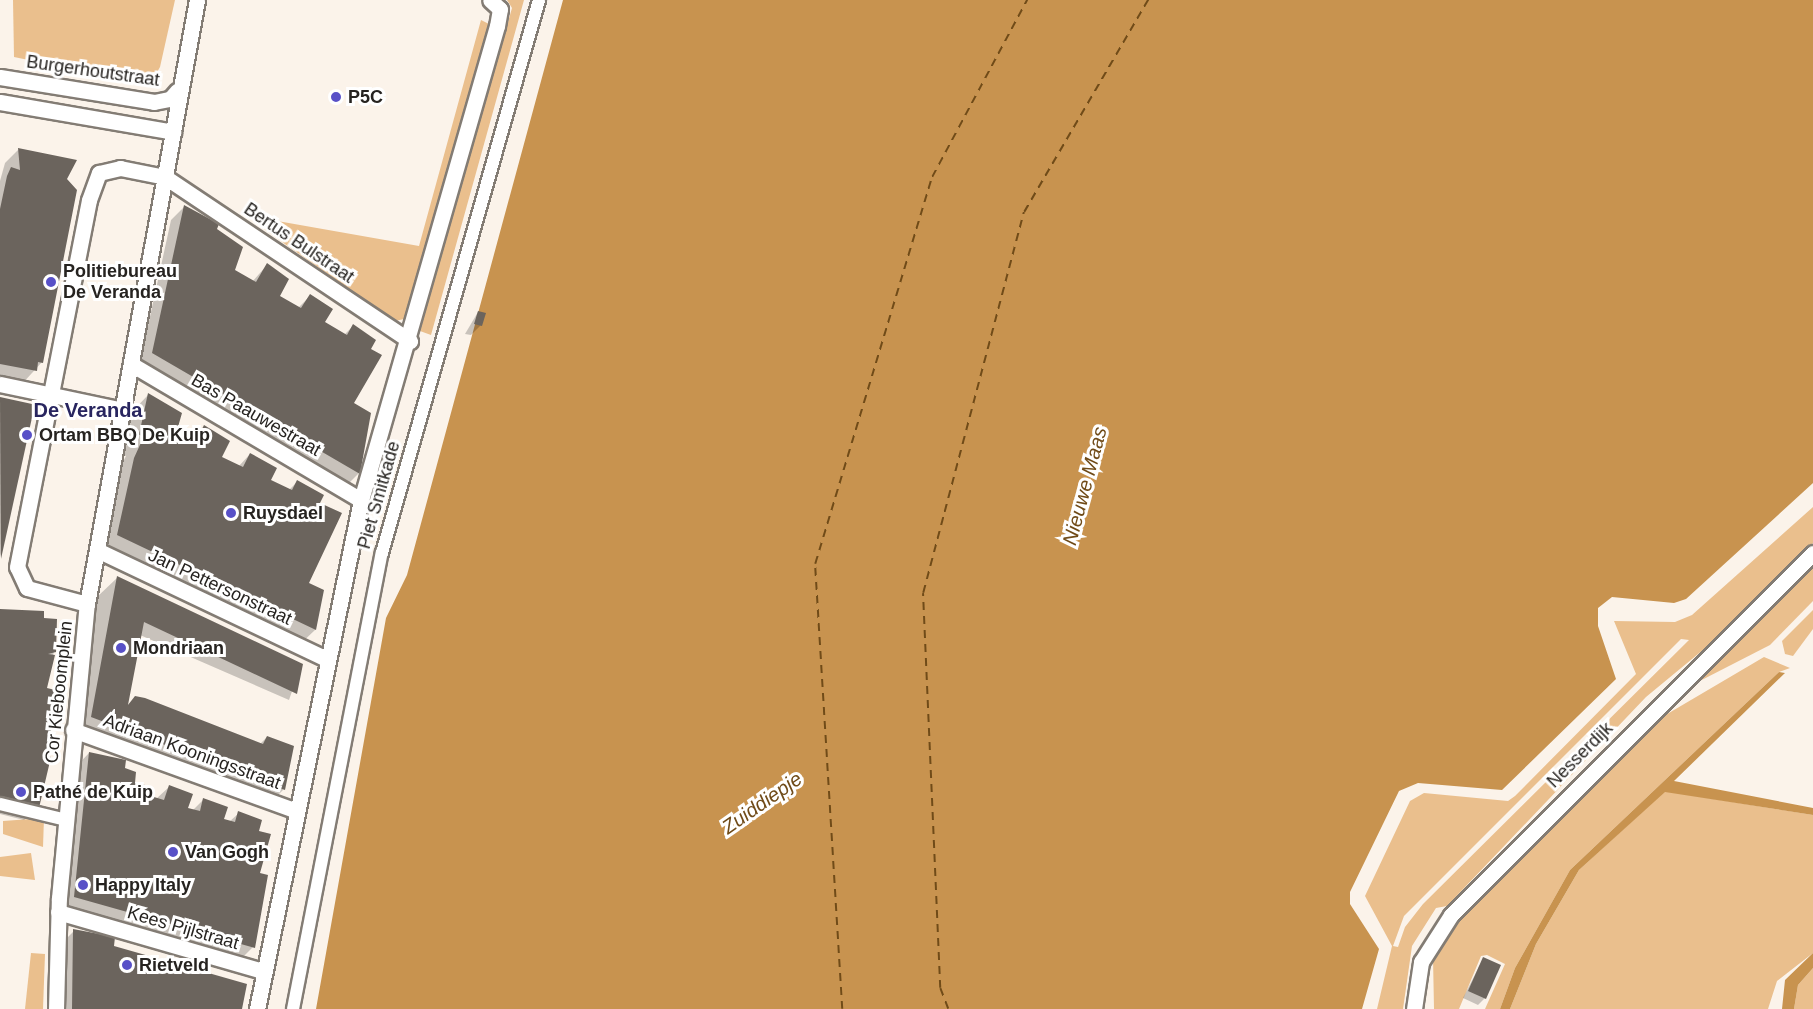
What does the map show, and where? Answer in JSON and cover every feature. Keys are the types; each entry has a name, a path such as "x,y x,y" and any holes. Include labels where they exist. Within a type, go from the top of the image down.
{"street":[{"name":"Cor Kieboomplein","path":"56,1009 62,820 87,604 173,132 177,91 197,0"},
{"name":"Piet Smitkade","path":"293,1009 382,553 539,0"},
{"name":"Piet Smitkade","path":"257,1009 361,500 410,341 495,5"},
{"name":"Burgerhoutstraat","path":"0,77 154,102 170,99 177,91"},
{"path":"0,102 173,132"},
{"name":"Cor Kieboomplein","path":"87,604 27,588 17,567 48,394 96,177 114,168 165,177"},
{"name":"Bertus Bulstraat","path":"165,177 410,341"},
{"name":"Bas Paauwestraat","path":"131,364 361,500"},
{"path":"0,384 123,410"},
{"name":"Jan Pettersonstraat","path":"97,550 327,659"},
{"name":"Nesserdijk","path":"1414,1009 1421,962 1451,915 1813,553"},
{"name":"Adriaan Kooningsstraat","path":"74,730 297,811"},
{"path":"0,804 62,820"},
{"name":"Kees Pijlstraat","path":"58,912 263,971"}],"shaded area":[{"path":"13,0 175,0 160,67 150,85 14,57"},
{"path":"507,0 524,0 431,335 420,331 512,8"},
{"path":"481,20 489,24 423,263 404,319 395,321 262,228 266,219 419,246"},
{"path":"1813,507 1813,543 1715,640 1646,697 1447,906 1436,908 1412,946 1403,1009 1377,1009 1392,946 1365,896 1410,801 1424,793 1508,801 1636,674 1614,621 1675,622 1692,615","holes":["1681,639 1689,640 1423,904 1405,927 1398,947 1393,946 1404,916"]},
{"path":"1813,564 1813,601 1770,645 1690,686"},
{"path":"1813,610 1813,629 1793,656 1785,654 1782,641"},
{"path":"1764,657 1790,668 1779,672 1570,870 1515,968 1500,1009 1485,1009 1505,964 1487,955 1481,956 1459,1009 1434,1009 1433,958 1472,903 1657,720"},
{"path":"1665,791 1813,815 1813,953 1777,981 1768,1009 1510,1009 1536,944 1579,870"},
{"path":"44,818 43,847 3,834 3,821"},
{"path":"31,853 35,880 0,876 0,857"},
{"path":"31,953 45,954 43,1009 25,1009"},
{"path":"1813,968 1813,1009 1794,1009 1798,985"}],"water":[{"path":"563,0 1813,0 1813,483 1686,599 1674,603 1612,597 1598,608 1598,626 1616,679 1502,790 1418,783 1399,791 1350,892 1350,904 1379,949 1362,1009 316,1009 386,618 407,575"},
{"path":"1779,672 1785,673 1674,781 1813,808 1813,815 1665,792 1579,870 1536,944 1510,1009 1500,1009 1515,968 1570,870"},
{"path":"1813,953 1813,968 1798,985 1794,1009 1782,1009 1785,980"}],"building":[{"path":"18,148 77,160 67,179 77,190 43,363 38,362 37,371 0,364 0,209 11,167 20,170"},
{"path":"184,205 219,224 217,229 243,247 235,270 256,282 267,263 289,279 280,296 301,308 310,294 333,309 325,322 347,335 353,324 376,340 371,349 382,355 354,403 371,413 360,474 152,353"},
{"path":"478,311 486,313 482,326 474,324"},
{"name":"Ruysdael","path":"148,393 182,413 176,434 195,443 204,425 230,441 222,457 243,467 250,453 277,468 271,480 292,490 297,480 324,495 320,503 342,513 309,583 324,590 316,630 117,535 134,458 144,436 139,435"},
{"path":"0,397 32,404 33,413 1,559"},
{"path":"117,576 303,664 297,694 144,622 128,705 135,696 145,698 263,744 267,736 294,746 285,790 91,717"},
{"path":"0,609 44,611 44,618 57,619 56,652 48,654 55,655 47,688 55,690 50,721 45,723 52,724 46,756 51,757 39,808 0,797"},
{"name":"Van Gogh","path":"89,752 126,760 125,768 136,772 135,783 145,785 144,794 164,800 169,785 193,794 188,808 200,811 203,798 228,807 224,819 235,822 238,811 262,820 259,831 271,834 260,873 268,875 255,948 74,897"},
{"name":"Rietveld","path":"73,929 115,937 114,946 247,984 242,1009 72,1009"},
{"path":"1483,957 1501,965 1486,999 1468,991"}],"ferry route":[{"path":"842,1009 815,564 932,177 1027,0"},
{"path":"948,1009 940,988 923,593 1024,212 1148,0"}],"place":[{"name":"P5C","path":"336,97"},
{"name":"Politiebureau De Veranda","path":"51,282"},
{"name":"Ortam BBQ De Kuip","path":"27,435"},
{"name":"Ruysdael","path":"231,513"},
{"name":"Mondriaan","path":"121,648"},
{"name":"Pathé de Kuip","path":"21,792"},
{"name":"Van Gogh","path":"173,852"},
{"name":"Happy Italy","path":"83,885"},
{"name":"Rietveld","path":"127,965"}],"district":[{"name":"De Veranda","path":"88,410"}],"water label":[{"name":"Nieuwe Maas","path":"1085,486"},
{"name":"Zuiddiepje","path":"762,803"}]}
